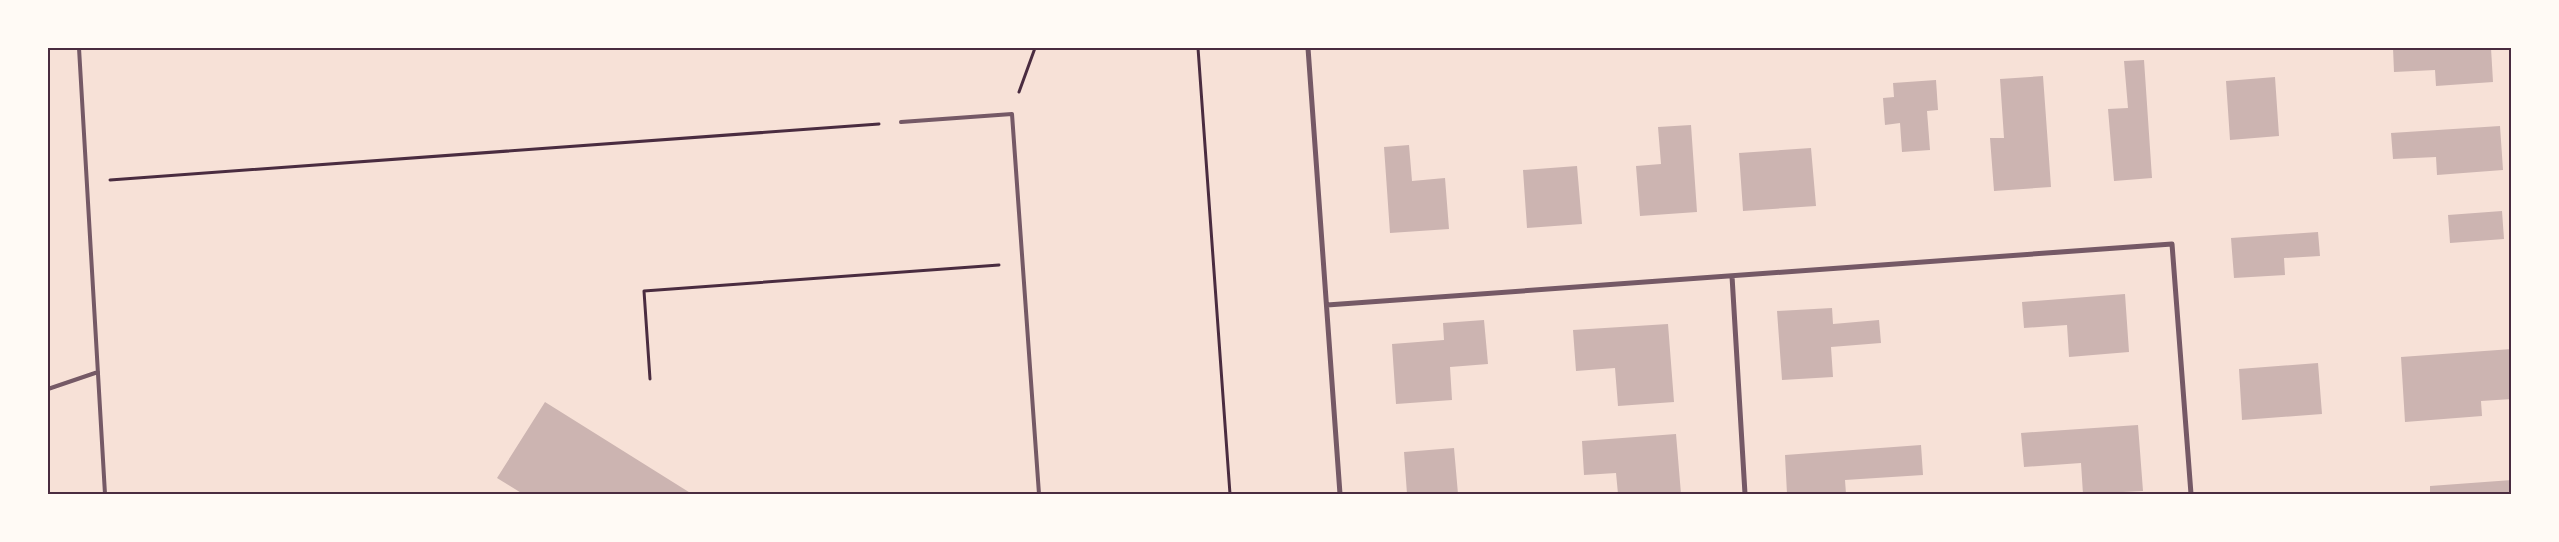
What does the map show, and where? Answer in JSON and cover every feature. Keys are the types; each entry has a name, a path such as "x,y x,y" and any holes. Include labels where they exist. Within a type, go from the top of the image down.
{"street":[{"path":"1308,48 1340,494"},
{"path":"1327,305 2172,244 2191,494"},
{"path":"1732,276 1745,494"}],"lane":[{"path":"79,48 105,494"},
{"path":"901,122 1012,114 1039,494"},
{"path":"48,390 98,372"}],"path":[{"path":"1012,114 1035,48"},
{"path":"1198,48 1230,494"},
{"path":"87,182 901,122"},
{"path":"650,379 644,291 1022,264"}],"building":[{"path":"2393,48 2491,48 2493,82 2436,86 2435,70 2394,72"},
{"path":"2144,60 2152,178 2114,181 2108,109 2128,108 2124,61"},
{"path":"2043,76 2051,187 1994,191 1990,138 2004,138 2000,79"},
{"path":"2275,77 2279,136 2230,140 2226,81"},
{"path":"1936,80 1938,110 1927,111 1930,150 1902,152 1900,123 1885,125 1883,98 1894,97 1893,83"},
{"path":"1691,125 1697,212 1640,216 1636,166 1661,164 1658,127"},
{"path":"2500,126 2503,170 2437,175 2436,157 2393,159 2391,133"},
{"path":"1409,145 1412,181 1445,178 1449,229 1390,233 1384,147"},
{"path":"1811,148 1816,206 1743,211 1739,153"},
{"path":"1577,166 1582,224 1527,228 1523,170"},
{"path":"2502,211 2504,239 2450,243 2448,215"},
{"path":"2318,232 2320,256 2284,258 2285,275 2234,278 2231,238"},
{"path":"2125,294 2129,352 2069,357 2067,325 2024,328 2022,302"},
{"path":"1832,308 1833,324 1879,320 1881,343 1831,347 1833,377 1782,380 1777,311"},
{"path":"1484,320 1488,364 1450,367 1452,400 1396,404 1392,344 1444,340 1443,323"},
{"path":"1668,324 1674,402 1618,406 1615,368 1576,371 1573,330"},
{"path":"2512,349 2512,399 2481,401 2482,416 2405,422 2401,357"},
{"path":"2318,363 2322,414 2242,420 2239,369"},
{"path":"545,402 692,494 523,494 497,478"},
{"path":"2138,425 2143,491 2083,494 2081,463 2024,467 2021,433"},
{"path":"1676,434 1681,494 1618,494 1616,473 1584,475 1582,441"},
{"path":"1921,445 1923,475 1845,480 1846,494 1787,494 1785,455"},
{"path":"1454,448 1458,494 1407,494 1404,452"},
{"path":"2512,480 2512,494 2430,494 2430,486"}]}
